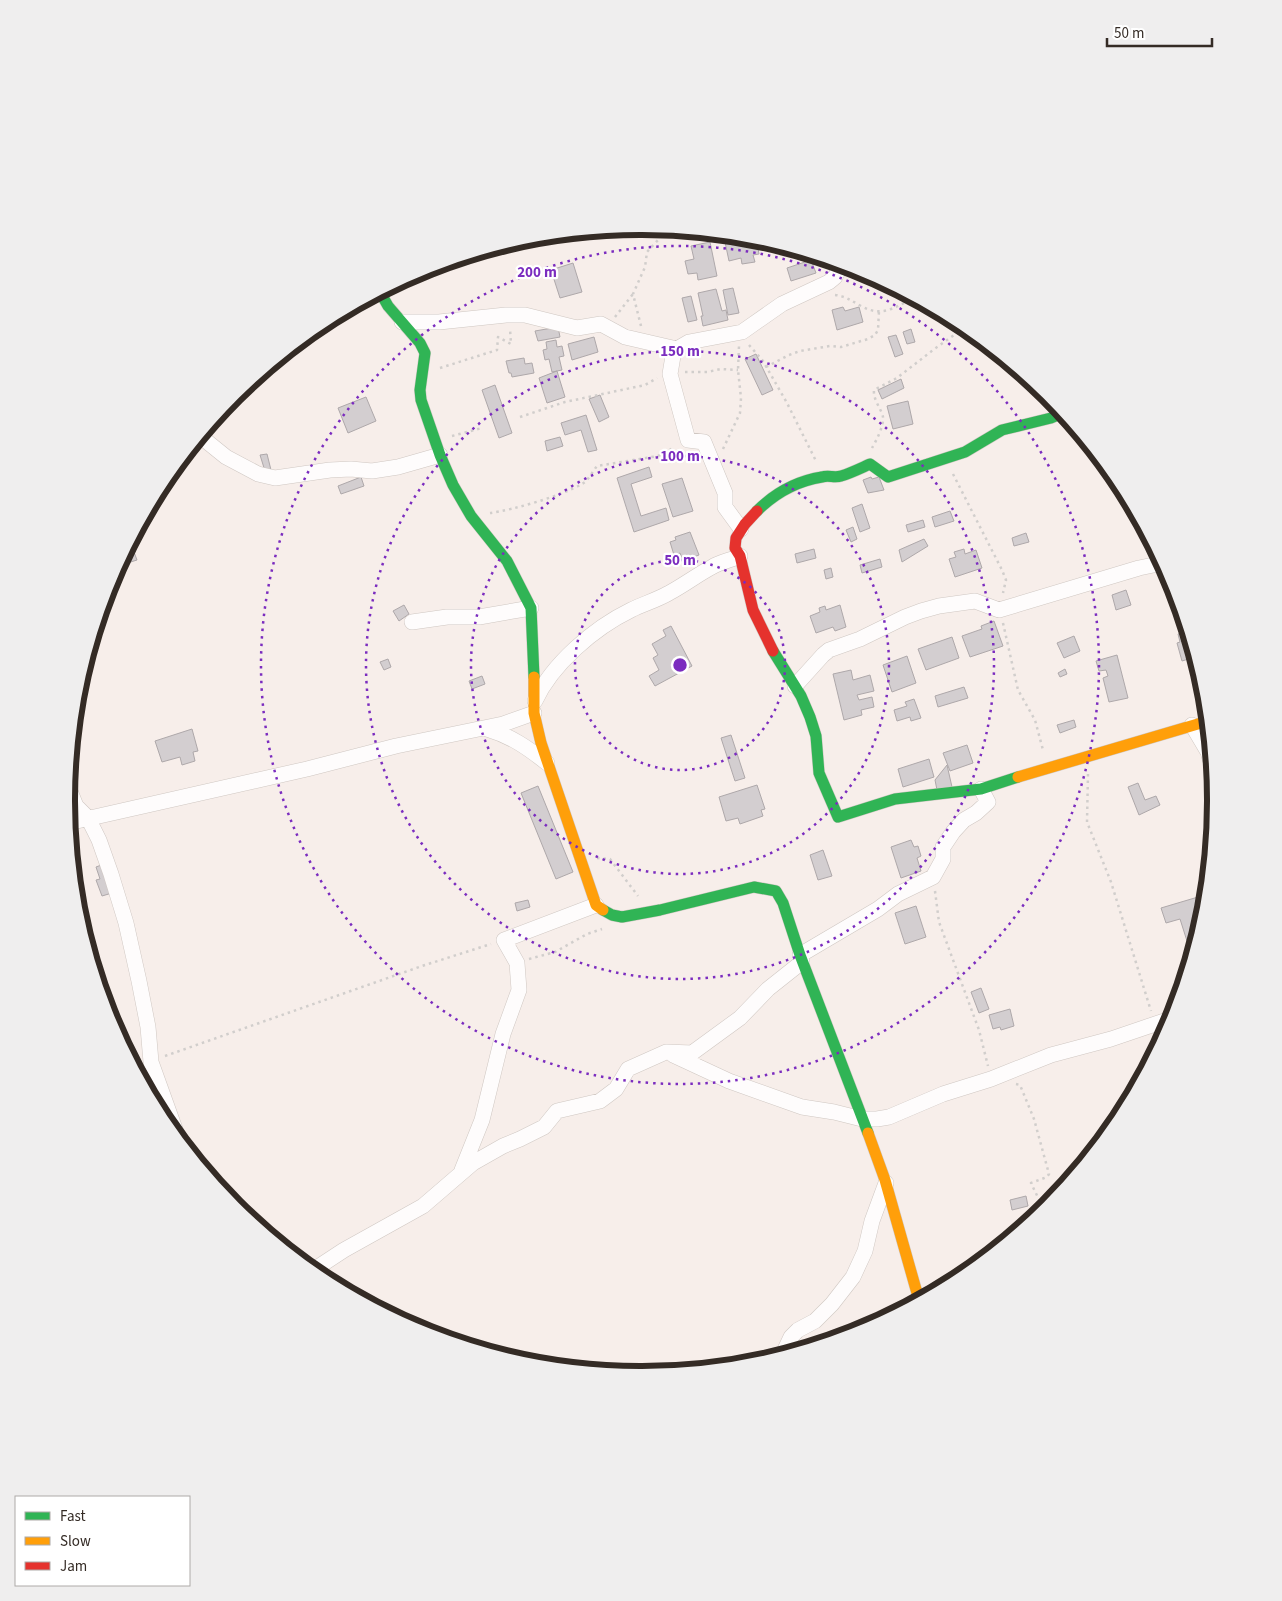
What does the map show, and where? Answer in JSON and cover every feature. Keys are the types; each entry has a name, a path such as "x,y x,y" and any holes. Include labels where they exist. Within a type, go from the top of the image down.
{"street":[{"path":"741,529 726,507 725,492 704,442 688,440 670,374 671,361 677,349 689,342 741,335 782,304 829,282 838,271"},
{"path":"383,297 388,306 420,343 425,353 420,390 421,400 439,452 462,503 507,561 531,608 534,655 534,708 547,763 596,905 612,915 622,917 660,910 754,887 776,891 783,903 801,959 886,1183 917,1294"},
{"path":"402,322 439,322 525,315 577,328 601,324 625,337 677,349"},
{"path":"1056,415 1002,430 964,452 888,477 870,464 840,477 824,476 807,480 764,504 741,529 736,538 735,548 740,556 753,610 770,648 801,696 810,717 816,736 819,773 838,817 894,799 982,789 1201,723"},
{"path":"205,440 226,457 258,474 275,478 330,470 372,471 389,469 439,452"},
{"path":"76,821 307,770 396,746 503,724 534,708 540,689 553,671 602,628 629,611 661,598 690,582 713,566 740,556"},
{"path":"795,686 823,655 830,650 860,639 905,617 939,606 975,601 1000,610 1155,565"},
{"path":"412,622 448,617 479,617 531,608"},
{"path":"1192,725 1204,745"},
{"path":"483,728 523,744 547,763"},
{"path":"320,1266 344,1250 423,1206 473,1163 503,1146 544,1127 557,1111 600,1101 616,1089 628,1069 666,1052 692,1053 740,1018 801,959 898,894 933,877 943,859 944,847 953,832 964,820 987,804 988,802 982,789"},
{"path":"75,804 88,818 99,840 126,922 140,981 148,1027 151,1062 170,1115"},
{"path":"461,1174 482,1120 503,1034 519,990 517,963 504,940 596,905"},
{"path":"666,1052 729,1081 802,1107 862,1119 877,1119 889,1117 944,1094 991,1079 1051,1055 1112,1039 1162,1022"},
{"path":"786,1347 791,1337 798,1330 815,1321 832,1304 853,1277 864,1251 872,1221 886,1183"}],"path":[{"path":"601,324 612,320 633,294 645,267 647,252 662,235"},
{"path":"809,292 841,295 869,310 879,311 896,308 908,302"},
{"path":"633,294 636,312 646,342"},
{"path":"766,367 795,353 830,346 841,347 875,335 878,330 879,311"},
{"path":"423,374 497,350 498,337 511,344 512,315"},
{"path":"870,450 882,425 883,418 874,396 874,390 898,378 957,331"},
{"path":"741,335 766,367 788,403 824,476"},
{"path":"720,455 740,413 742,398 738,370 741,335"},
{"path":"520,417 565,402 645,384 670,374 707,372 721,369 738,370"},
{"path":"439,452 443,442 454,435 482,428"},
{"path":"471,516 501,512 554,495 584,483 596,466 658,456 688,440"},
{"path":"947,459 958,486 1006,580 1000,610 1018,690 1035,720 1047,762 1043,769"},
{"path":"1089,757 1087,822 1111,882 1155,1024"},
{"path":"933,877 939,922 980,1030 991,1079"},
{"path":"151,1062 422,966 504,940"},
{"path":"1013,1084 1020,1085 1034,1118 1049,1174 1047,1177 1031,1184 1040,1202"}],"building":[{"path":"710,242 717,276 698,280 697,273 688,274 685,261 694,259 691,246"},
{"path":"725,242 758,247 759,254 753,255 755,262 742,264 741,258 729,261"},
{"path":"809,261 812,262 816,273 791,281 787,268"},
{"path":"573,263 582,292 560,298 551,270"},
{"path":"733,288 739,313 728,315 723,290"},
{"path":"716,289 722,311 726,310 728,320 703,326 698,293"},
{"path":"691,296 697,320 688,322 682,298"},
{"path":"843,307 845,311 859,307 863,322 837,330 832,310"},
{"path":"558,327 560,337 538,341 535,331"},
{"path":"911,329 915,342 907,344 903,332"},
{"path":"896,335 903,354 895,357 888,337"},
{"path":"594,337 598,352 572,360 568,344"},
{"path":"556,340 557,347 562,346 564,356 559,357 562,370 552,372 549,359 545,360 543,350 547,349 546,342"},
{"path":"756,354 773,390 762,395 745,359"},
{"path":"524,358 525,364 532,363 534,373 512,377 506,361"},
{"path":"557,371 565,397 547,403 539,378"},
{"path":"901,379 904,388 882,399 878,390"},
{"path":"495,385 512,433 499,438 482,390"},
{"path":"600,395 609,417 599,422 589,399"},
{"path":"366,397 376,421 348,433 338,408"},
{"path":"908,401 913,424 893,429 887,406"},
{"path":"586,415 597,450 588,452 581,430 565,435 561,423"},
{"path":"560,437 563,446 547,451 545,441"},
{"path":"267,454 271,470 265,471 260,455"},
{"path":"649,467 652,477 631,484 641,516 666,508 669,520 634,532 617,478"},
{"path":"361,477 364,486 341,494 338,486"},
{"path":"871,477 872,479 879,477 884,490 868,493 863,480"},
{"path":"682,478 693,511 673,517 662,484"},
{"path":"862,504 870,528 860,532 852,508"},
{"path":"950,511 954,521 935,527 932,517"},
{"path":"923,520 925,527 908,532 906,525"},
{"path":"853,527 857,539 851,542 846,530"},
{"path":"690,532 699,555 683,561 680,553 674,555 670,542 676,540 675,537"},
{"path":"1026,533 1029,542 1014,546 1012,538"},
{"path":"924,539 928,546 902,562 899,550"},
{"path":"814,549 816,558 797,563 795,554"},
{"path":"964,549 965,554 976,550 982,568 955,577 949,559 956,557 954,552"},
{"path":"134,552 137,560 127,563 132,553"},
{"path":"880,559 882,567 862,573 860,565"},
{"path":"831,568 833,577 826,579 824,570"},
{"path":"1126,590 1131,605 1116,610 1112,595"},
{"path":"404,605 409,614 399,621 393,611"},
{"path":"840,605 846,627 835,631 833,627 816,633 810,616 820,612 819,608 825,606 826,610"},
{"path":"994,621 1003,646 970,657 962,636 982,629 981,626"},
{"path":"671,626 692,666 655,686 649,676 659,670 653,658 658,655 652,644 666,636 663,630"},
{"path":"1181,633 1189,659 1182,661 1177,643 1180,642 1178,634"},
{"path":"1074,636 1080,651 1064,658 1057,643"},
{"path":"952,637 959,658 926,670 918,649"},
{"path":"1117,655 1128,698 1109,702 1103,678 1108,676 1106,670 1099,671 1096,661"},
{"path":"907,656 916,683 892,692 883,665"},
{"path":"388,659 391,667 384,670 380,662"},
{"path":"1065,669 1067,674 1060,677 1058,673"},
{"path":"851,670 853,680 870,675 874,691 857,695 859,700 872,697 874,707 861,710 862,715 844,720 833,674"},
{"path":"482,676 485,684 472,689 469,681"},
{"path":"964,687 968,698 938,707 935,696"},
{"path":"914,699 921,718 911,721 910,717 897,721 894,710 907,706 905,702"},
{"path":"1074,720 1076,727 1060,733 1057,725"},
{"path":"192,729 198,751 193,752 195,761 182,765 180,757 162,762 155,741"},
{"path":"731,735 745,778 735,781 721,738"},
{"path":"967,745 973,763 950,771 943,753"},
{"path":"929,759 934,777 903,787 898,769"},
{"path":"947,765 952,787 937,790 935,780"},
{"path":"1138,783 1145,800 1156,796 1160,805 1139,815 1128,787"},
{"path":"757,785 765,809 761,810 763,816 740,824 738,818 726,821 719,797"},
{"path":"538,786 573,872 556,879 521,793"},
{"path":"911,840 914,847 918,846 921,856 917,858 921,871 901,878 891,847"},
{"path":"823,850 832,876 818,880 810,855"},
{"path":"104,864 112,893 102,896 96,880 100,879 96,867"},
{"path":"1198,897 1190,940 1187,941 1180,919 1166,923 1161,908"},
{"path":"528,900 530,907 517,911 515,903"},
{"path":"916,906 926,937 905,944 895,913"},
{"path":"981,988 989,1009 979,1013 971,992"},
{"path":"1010,1009 1014,1026 1001,1030 1000,1027 993,1029 989,1015"},
{"path":"1026,1196 1028,1206 1012,1210 1010,1200"}],"traffic: fast":[{"path":"383,297 388,306 420,343 425,353 420,390 421,400 440,455 453,485 471,516 507,561 531,608 534,677"},
{"path":"757,511 778,494 795,485 813,479 824,476 841,476 870,464 888,477 965,452 1002,430 1056,416"},
{"path":"773,651 801,696 810,717 816,736 819,773 838,817 895,799 981,789 1018,777"},
{"path":"603,910 612,915 622,917 660,910 754,887 776,891 783,903 800,955 868,1133"}],"traffic: slow":[{"path":"534,677 534,713 541,743 596,905 603,910"},
{"path":"1018,777 1201,723"},
{"path":"868,1133 885,1180 917,1294"}],"traffic: jam":[{"path":"757,511 736,538 735,548 740,556 753,610 773,651"}]}
